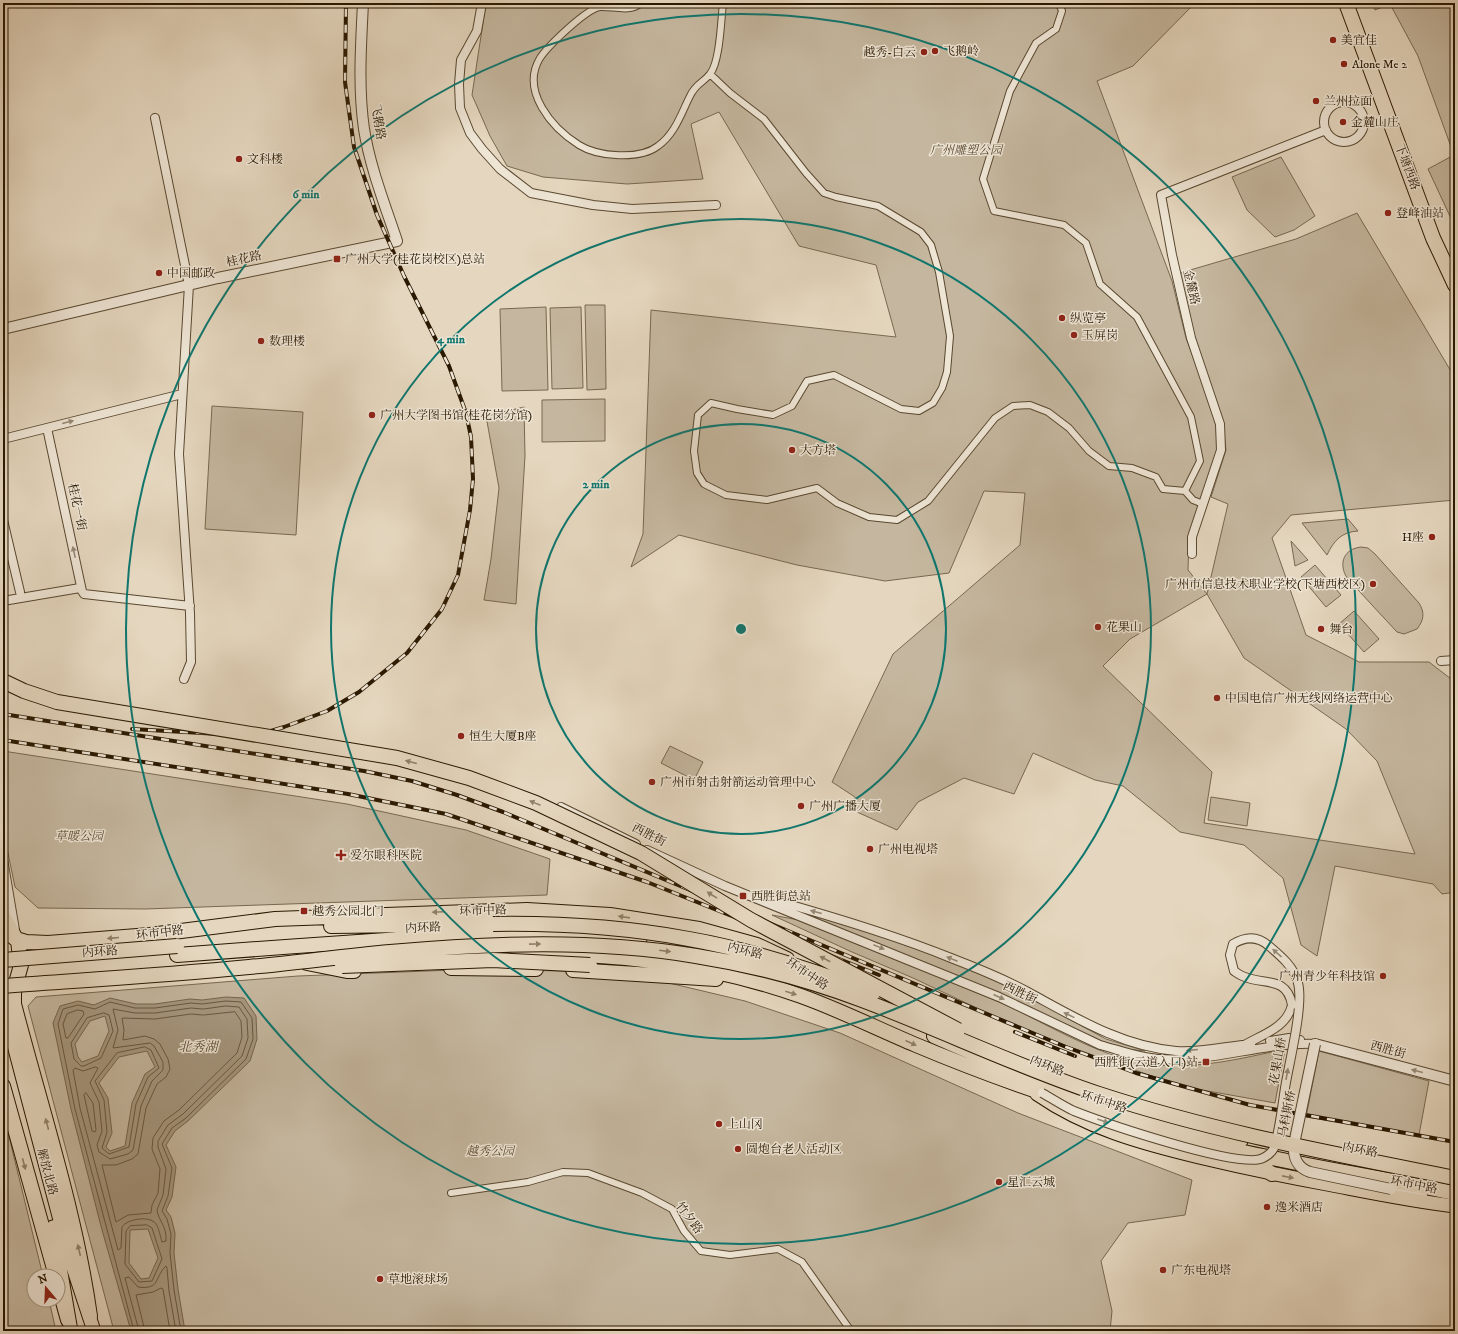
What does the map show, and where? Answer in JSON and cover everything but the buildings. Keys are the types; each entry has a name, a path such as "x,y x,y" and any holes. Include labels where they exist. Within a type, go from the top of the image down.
{"highway":[{"name":"下塘西路","path":"1346,3 1433,238 1455,285"},
{"name":"下塘西路","path":"1355,3 1437,225 1455,266"},
{"path":"3,681 24,692 57,702 397,758 469,778 536,803 641,853 751,920 958,1030"},
{"name":"环市中路","path":"3,932 16,939 26,942 48,943 150,935 275,919 527,910 587,912 643,919 699,929 757,945 801,967 825,987 882,1006 1013,1070 1070,1091 1146,1116 1252,1143 1455,1183"},
{"path":"3,916 5,923 16,939 20,949 21,966 3,996"},
{"path":"150,935 369,925 493,924"},
{"name":"内环路","path":"3,960 177,951 493,924 559,925 625,930 690,939 768,957 834,978 1064,1073 1179,1109 1294,1137 1455,1169"},
{"path":"3,968 177,951 476,935 581,934 643,938 695,946 766,964 825,987"},
{"name":"内环路","path":"10,984 250,968 394,952 539,943 629,947 693,955 783,974 834,990 887,1010 1048,1076 1160,1113 1250,1136 1455,1178"},
{"path":"757,945 828,972 882,1006 976,1043 1107,1091 1250,1131 1455,1174"},
{"path":"250,968 493,960 590,965 719,975 754,982"},
{"path":"10,984 307,963 346,971 455,968 531,968 754,982"},
{"name":"环市中路","path":"754,982 826,1006 941,1055 1028,1088 1135,1123 1239,1151 1455,1193"},
{"path":"10,984 14,993 14,1004 78,1241 90,1316"},
{"path":"3,1086 54,1268"},
{"path":"1239,1151 1272,1174"},
{"path":"65,1308 70,1325"}],"main road":[{"name":"解放北路","path":"4,1012 70,1258 94,1331"},
{"name":"解放北路","path":"3,1038 56,1236 70,1325"},
{"path":"1028,1088 1054,1106 1088,1123 1168,1150 1272,1174 1414,1200 1455,1205"}],"street":[{"name":"飞鹅路","path":"362,3 360,84 364,130 397,241"},
{"path":"482,3 477,31 461,60 459,84 460,108 470,133 482,149 500,168 531,193 593,205 632,209 716,205"},
{"path":"641,3 630,8 597,5 566,30 550,46 540,58 535,69 534,85 538,101 548,117 580,146 605,154 624,156 642,154 657,148 666,140 676,127 697,84 710,74 718,54 722,3"},
{"path":"1059,3 1062,11 1056,29 1036,43 1010,91 983,179 994,211 1064,225 1086,243 1100,284 1136,317 1191,417 1200,461 1185,491"},
{"path":"710,74 730,93 764,119 806,173 824,192 836,197 878,206 921,232 931,245 939,272 950,336 947,372 942,388 933,403 920,411 901,409 834,375 806,382 792,406 773,415 737,410 711,403 698,415 694,451 697,473 704,484 726,495 767,500 817,488 837,503 869,517 897,520 928,501 995,418 1013,406 1030,405 1054,416 1069,428 1089,451 1109,466 1132,468 1156,477 1163,489 1185,491 1193,500 1203,504"},
{"path":"1337,103 1350,103 1361,111 1363,117 1362,130 1358,135 1347,141 1334,139 1326,130 1325,117 1332,106 1337,103"},
{"path":"155,118 189,284 179,454 190,606 191,662 184,679"},
{"name":"金麓路","path":"1192,554 1192,537 1221,450 1220,424 1191,338 1172,255 1161,195 1326,130"},
{"name":"桂花路","path":"3,329 189,284 397,241"},
{"path":"3,439 182,394"},
{"name":"桂花一街","path":"47,428 82,591"},
{"path":"3,520 20,592"},
{"path":"3,601 80,588 84,594 190,606"},
{"path":"1442,661 1455,660"},
{"name":"西胜街","path":"561,807 650,852 725,886 992,994 1100,1044 1145,1057 1175,1059 1280,1045 1315,1044"},
{"path":"3,859 16,939"},
{"name":"西胜街","path":"725,886 837,918 951,958 1027,992 1066,1014 1118,1038 1148,1046 1176,1051 1289,1038 1455,1081"},
{"name":"花果山桥","path":"1042,1093 1073,1110 1151,1137 1240,1160 1262,1159 1273,1149 1298,1017 1299,990 1296,977 1286,961 1263,940 1254,938 1244,938 1234,944 1230,955 1234,971 1245,978 1275,983 1285,989 1290,997 1292,1005 1290,1014 1279,1026 1245,1044"},
{"name":"马科斯桥","path":"1315,1044 1294,1144 1294,1154 1298,1164 1305,1170 1315,1173 1391,1189 1455,1205"},
{"name":"竹夕路","path":"451,1193 528,1182 563,1172 588,1173 642,1192 672,1209 684,1231 701,1251 730,1255 778,1249 802,1262 851,1331"}],"green space":[{"name":"广州雕塑公园","path":"486,3 1195,3 1133,66 1097,81 1172,281 1186,338 1218,424 1219,450 1189,538 1188,570 1207,594 1228,504 1211,497 1226,450 1223,424 1193,337 1180,273 1296,239 1357,213 1455,378 1455,500 1291,515 1272,538 1306,635 1359,662 1429,662 1455,682 1455,892 1442,894 1433,884 1335,866 1317,956 1301,945 1283,878 1244,845 1180,832 1123,786 1095,780 1033,753 1014,794 964,778 918,802 897,830 857,812 855,797 832,782 893,654 1020,545 1025,493 984,491 949,573 885,581 797,565 679,535 631,567 643,534 651,310 896,337 876,265 799,246 719,112 691,124 703,179 627,184 543,177 507,166 490,136 472,95","holes":["1207,594 1244,658 1346,729 1377,761 1415,854 1204,823 1212,772 1103,666 1130,639"]},
{"path":"1372,3 1455,3 1455,227 1428,169 1454,155 1418,56 1390,4 1375,10"},
{"path":"1281,157 1315,216 1294,230 1275,237 1247,210 1232,177"},
{"path":"585,305 605,305 606,389 587,390"},
{"path":"546,307 548,390 502,391 500,309"},
{"path":"581,307 583,388 552,389 550,308"},
{"path":"605,399 605,441 542,442 542,400"},
{"path":"212,406 303,412 296,535 205,529"},
{"path":"524,407 525,456 516,604 484,600 491,559 499,488 486,416"},
{"path":"1348,519 1358,531 1347,533 1339,538 1327,555 1302,523"},
{"path":"1291,541 1308,560 1295,566"},
{"path":"1361,547 1368,548 1375,554 1419,603 1423,616 1417,629 1404,634 1397,632 1347,578 1343,567 1344,558 1350,551"},
{"path":"1315,565 1341,595 1326,607 1301,577"},
{"path":"1354,611 1379,639 1364,652 1339,624"},
{"path":"670,746 703,762 694,780 661,763"},
{"name":"草暖公园","path":"3,751 347,804 466,830 550,859 547,895 145,909 38,908 15,887 3,829"},
{"path":"1211,797 1250,803 1247,826 1208,820"},
{"path":"805,911 896,940 964,966 1021,993 1106,1039 1145,1051 1127,1049 1100,1041 801,913"},
{"path":"772,915 799,920 992,999 1089,1046 1129,1060 1148,1064 1183,1066 1200,1065 1234,1060 1285,1049 1275,1103 1180,1086 1056,1042 998,1018"},
{"name":"越秀公园","path":"480,969 560,971 648,978 745,1001 840,1033 1018,1113 1192,1180 1185,1215 1128,1223 1101,1261 1112,1311 1110,1331 114,1331 28,1006 36,997 298,976"},
{"path":"1319,1051 1429,1081 1419,1135 1306,1117"},
{"path":"3,1112 41,1268 26,1268 26,1308 51,1308 56,1331 3,1331"}],"water":[{"name":"北秀湖","path":"226,997 244,998 256,1016 257,1039 250,1061 188,1121 175,1131 166,1145 176,1167 172,1197 166,1210 171,1217 175,1233 174,1253 185,1331 131,1331 102,1230 71,1109 53,1023 60,1006 78,1001 94,1005 110,998 136,1004 155,1004 190,999 202,1000","holes":["105,1016 109,1031 98,1056 82,1062 78,1057 75,1044 90,1021","147,1051 155,1067 145,1074 132,1103 125,1146 110,1151 106,1147 112,1133 108,1098 99,1083 119,1057","148,1229 158,1258 149,1278 141,1279 129,1263 130,1230"]}],"railway":[{"path":"132,729 254,736 284,727 327,711 359,692 407,653 442,609 458,575 470,510 473,479 471,437 466,413 449,366 404,276 377,215 354,147 345,82 346,3"},
{"path":"3,714 364,771 412,781 457,795 503,812 1066,1047 1136,1073 1250,1105 1455,1142"},
{"path":"3,740 348,794 446,814 647,882 879,975"},
{"path":"1015,1032 1075,1056"}],"place":[{"name":"美宜佳","path":"1333,40"},
{"name":"飞鹅岭","path":"935,51"},
{"name":"越秀-白云","path":"924,52"},
{"name":"Alone Me 2","path":"1344,64"},
{"name":"兰州拉面","path":"1316,101"},
{"name":"金麓山庄","path":"1343,122"},
{"name":"文科楼","path":"239,159"},
{"name":"登峰油站","path":"1388,213"},
{"name":"广州大学(桂花岗校区)总站","path":"337,259"},
{"name":"中国邮政","path":"159,273"},
{"name":"纵览亭","path":"1062,318"},
{"name":"玉屏岗","path":"1074,335"},
{"name":"数理楼","path":"261,341"},
{"name":"广州大学图书馆(桂花岗分馆)","path":"372,415"},
{"name":"大方塔","path":"792,450"},
{"name":"H座","path":"1432,537"},
{"name":"广州市信息技术职业学校(下塘西校区)","path":"1373,584"},
{"name":"花果山","path":"1098,627"},
{"name":"舞台","path":"1321,629"},
{"name":"中国电信广州无线网络运营中心","path":"1217,698"},
{"name":"恒生大厦B座","path":"461,736"},
{"name":"广州市射击射箭运动管理中心","path":"652,782"},
{"name":"广州广播大厦","path":"801,806"},
{"name":"广州电视塔","path":"870,849"},
{"name":"爱尔眼科医院","path":"341,855"},
{"name":"西胜街总站","path":"743,896"},
{"name":"越秀公园北门","path":"304,911"},
{"name":"广州青少年科技馆","path":"1383,976"},
{"name":"西胜街(云道入口)站","path":"1206,1062"},
{"name":"上山冈","path":"719,1124"},
{"name":"圆炮台老人活动区","path":"738,1149"},
{"name":"星汇云城","path":"999,1182"},
{"name":"逸米酒店","path":"1267,1207"},
{"name":"广东电视塔","path":"1163,1270"},
{"name":"草地滚球场","path":"380,1279"}]}
